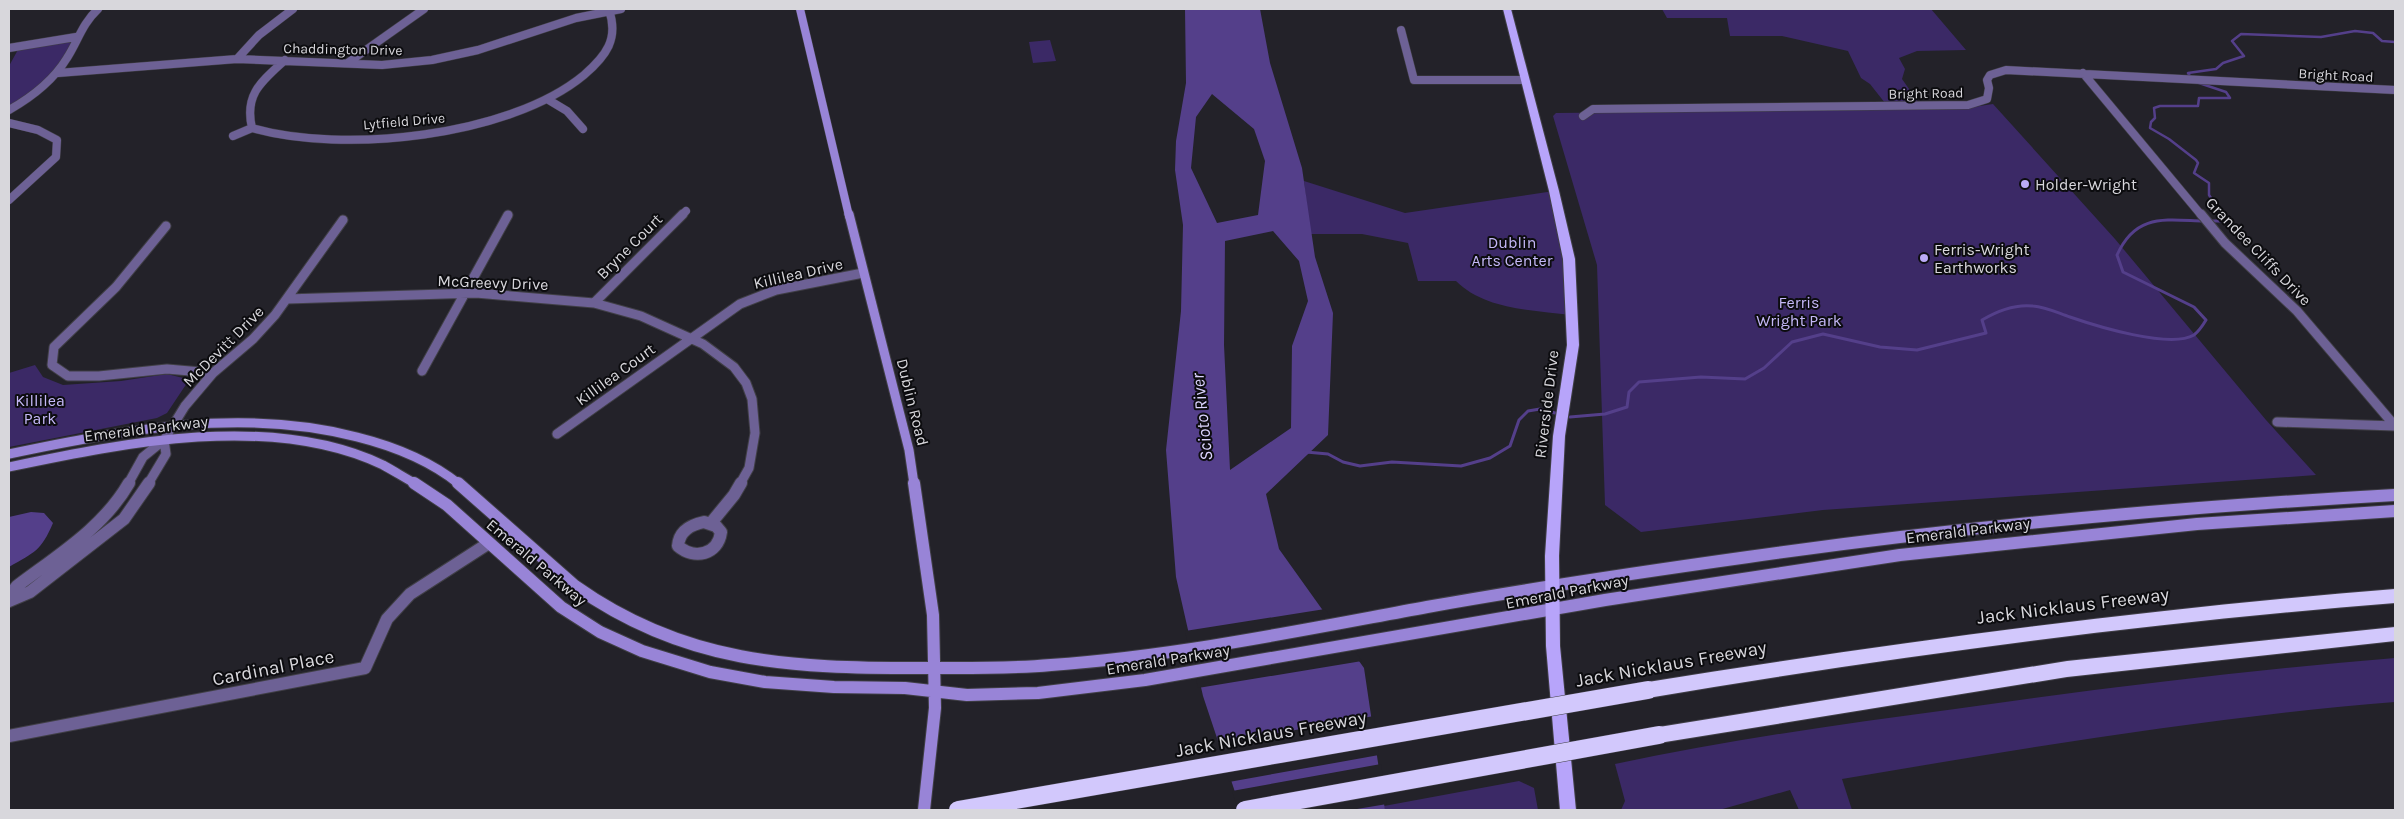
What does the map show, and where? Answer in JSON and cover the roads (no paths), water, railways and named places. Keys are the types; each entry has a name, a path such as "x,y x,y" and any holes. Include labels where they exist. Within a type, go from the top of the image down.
{"highway":[{"name":"Jack Nicklaus Freeway","path":"958,810 1844,657 2040,630 2188,614 2395,596"},
{"path":"1245,810 1659,735 2067,669 2395,634"}],"main road":[{"name":"Dublin Road","path":"800,9 863,273 909,450 933,615 936,693 924,810"},
{"name":"Riverside Drive","path":"1507,9 1554,192 1569,259 1573,345 1559,436 1552,556 1553,646 1568,810"},
{"name":"Emerald Parkway","path":"9,454 98,435 230,421 292,424 361,437 396,448 432,466 455,481 577,588 611,610 670,636 747,658 793,665 842,669 1018,668 1148,655 1552,585 1786,552 2033,522 2283,501 2395,495"},
{"name":"Emerald Parkway","path":"9,467 89,450 164,440 248,436 312,444 347,452 381,464 412,480 436,496 557,604 589,626 623,642 690,668 732,677 774,683 859,688 908,688 936,693 966,695 1017,693 1118,684 1170,677 1796,568 2044,537 2291,516 2395,511"}],"street":[{"path":"9,110 31,97 58,73 69,56 85,20 98,9"},
{"path":"237,59 259,35 293,9"},
{"path":"349,62 424,9"},
{"name":"Chaddington Drive","path":"58,73 237,59 349,62 382,65 432,60 478,50 531,31 609,10 621,9"},
{"name":"Lytfield Drive","path":"252,128 272,134 322,140 433,134 474,125 547,99 580,79 602,58 613,37 612,20 609,10"},
{"path":"1401,30 1414,80 1525,80"},
{"path":"9,48 76,37"},
{"path":"233,136 252,128 248,115 255,88 285,60"},
{"name":"Bright Road","path":"1583,116 1594,109 1968,105 1987,99 1989,88 1987,80 1995,72 2006,70 2395,90"},
{"name":"Grandee Cliffs Drive","path":"2083,73 2225,243 2297,310 2395,426"},
{"path":"547,99 564,108 583,129"},
{"path":"9,123 38,130 57,140 56,158 9,200"},
{"name":"Bryne Court","path":"594,303 686,211"},
{"path":"422,371 508,215"},
{"name":"McDevitt Drive","path":"164,440 185,406 213,373 253,339 287,299 343,220"},
{"path":"166,226 116,287 54,347 52,365 68,376 98,376 168,368 213,373"},
{"name":"Killilea Drive","path":"691,338 730,310 763,294 863,273"},
{"name":"McGreevy Drive","path":"287,299 466,293 594,303 641,316 691,338 710,349 734,368 746,382 752,399 755,433 748,468 734,495 711,523"},
{"name":"Killilea Court","path":"557,434 691,338"},
{"path":"2277,422 2395,426"},
{"path":"9,596 16,586 90,531 107,515 123,494 143,457 164,440"},
{"path":"9,601 30,592 124,518 137,502 166,454 164,440"},
{"name":"Cardinal Place","path":"9,736 365,668 387,619 410,594 489,543"}],"water":[{"name":"Scioto River","path":"1185,9 1260,9 1270,63 1302,168 1315,257 1333,313 1328,435 1266,494 1279,549 1364,668 1385,810 1241,810 1203,696 1176,577 1166,450 1181,311 1183,225 1175,170 1176,141 1186,83","holes":["1212,94 1254,129 1265,161 1258,215 1217,223 1191,168 1196,117","1273,231 1299,261 1308,301 1292,346 1291,428 1230,470 1224,345 1225,241"]},
{"path":"31,512 44,513 53,523 45,540 36,550 9,567 9,517"}],"waterway":[{"path":"2191,78 2188,73 2216,69 2223,63 2244,56 2232,41 2241,34 2321,37 2355,31 2373,33 2382,41 2395,42"},
{"path":"2196,82 2226,92 2230,98 2199,98 2198,106 2160,106 2154,108 2155,118 2151,122 2150,128 2169,139 2196,160 2198,163 2194,173 2209,183 2209,195 2215,204"},
{"path":"2219,211 2221,216"},
{"path":"2210,221 2224,221 2221,214"},
{"path":"1570,417 1605,414 1627,407 1629,392 1639,382 1701,377 1745,379 1764,368 1792,342 1823,334 1880,347 1917,350 1986,333 1982,320 2000,311 2020,306 2043,308 2097,326 2133,335 2151,338 2183,339 2194,335 2206,320 2194,307 2123,272 2117,255 2133,232 2153,222 2164,220 2204,221"},
{"path":"1306,452 1328,454 1343,462 1360,466 1392,462 1461,466 1490,458 1510,446 1519,420 1528,411 1540,409 1555,413"}],"place":[{"name":"Holder-Wright","path":"2025,184"},
{"name":"Ferris-Wright Earthworks","path":"1924,258"}],"park label":[{"name":"Dublin Arts Center","path":"1512,251"},
{"name":"Ferris Wright Park","path":"1799,311"},
{"name":"Killilea Park","path":"40,409"}]}
